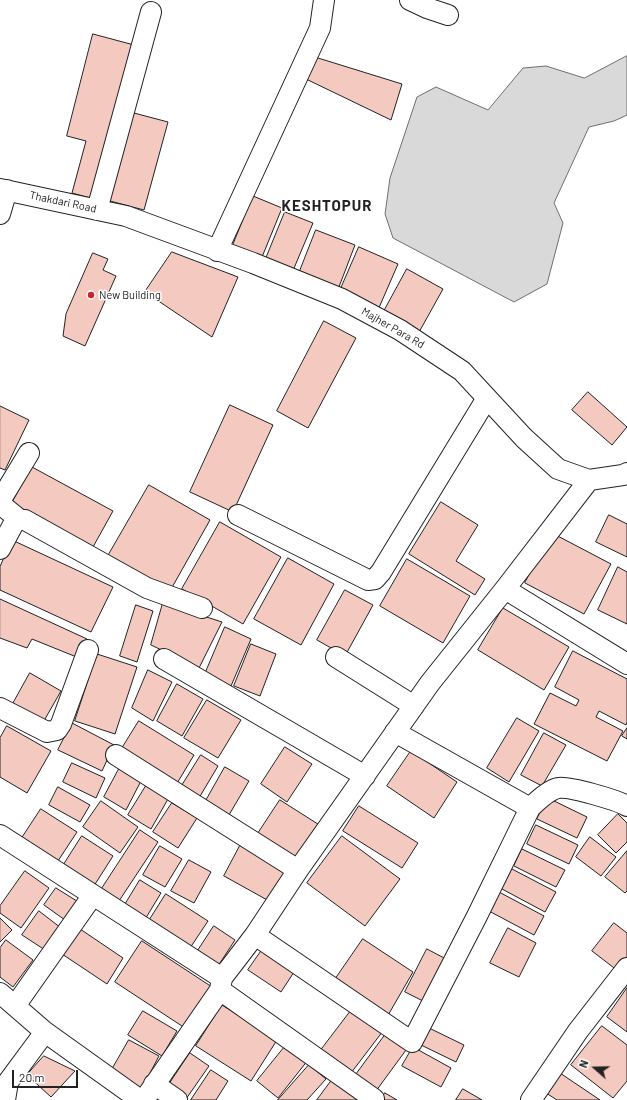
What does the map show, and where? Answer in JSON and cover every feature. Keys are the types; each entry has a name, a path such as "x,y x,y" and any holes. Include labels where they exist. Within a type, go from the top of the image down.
{"street":[{"path":"218,251 320,28 324,0"},
{"path":"410,0 448,15"},
{"path":"97,210 150,12"},
{"path":"0,214 4,190"},
{"name":"Thakdari Road","path":"4,190 126,216"},
{"name":"Majher Para Rd","path":"126,216 252,263 342,299 400,330 462,370 524,438 558,469 588,480 623,475 627,473"},
{"path":"238,515 368,580 375,579 381,572 487,398"},
{"path":"20,520 4,507 1,501 29,453"},
{"path":"177,1100 149,1092 298,870 430,683 505,589 588,480"},
{"path":"0,549 15,521 25,520 147,588 202,608"},
{"path":"505,589 627,664"},
{"path":"0,708 47,732 57,730 61,724 88,650"},
{"path":"336,657 414,706"},
{"path":"164,659 365,776"},
{"path":"395,732 530,808"},
{"path":"116,755 298,870"},
{"path":"255,935 412,1042 477,916 530,808 542,797 558,788 599,796 627,806"},
{"path":"0,835 93,895 221,984 374,1100"},
{"path":"15,1006 93,895"},
{"path":"531,1100 578,1031 627,968"},
{"path":"0,993 45,1032 140,1100"},
{"path":"5,1100 8,1082 45,1032"}],"shaded area":[{"path":"627,56 627,115 614,121 589,127 554,203 563,223 547,284 514,302 393,238 385,214 390,178 417,97 436,87 488,110 523,68 546,66 584,78"}],"building":[{"path":"93,34 134,45 94,199 72,193 86,141 67,136"},
{"path":"318,58 402,84 391,120 306,79"},
{"path":"134,113 168,122 144,210 110,201"},
{"path":"253,196 282,208 260,262 231,250"},
{"path":"285,212 313,223 292,273 265,261"},
{"path":"316,230 355,245 337,292 298,276"},
{"path":"359,247 398,264 378,310 339,293"},
{"path":"172,252 238,277 212,337 145,292"},
{"name":"New Building","path":"93,253 108,259 103,270 116,276 85,346 63,336 66,314"},
{"path":"407,269 443,289 418,334 382,315"},
{"path":"324,321 356,338 308,428 277,411"},
{"path":"588,392 627,427 612,445 572,410"},
{"path":"230,405 273,425 233,512 190,492"},
{"path":"0,406 29,420 5,470 0,468"},
{"path":"32,467 113,511 93,547 12,503"},
{"path":"149,485 210,520 170,591 108,556"},
{"path":"441,502 478,525 456,561 485,579 475,595 409,554"},
{"path":"609,515 627,524 627,557 596,542"},
{"path":"220,522 281,557 243,624 182,589"},
{"path":"552,533 611,564 584,614 525,583"},
{"path":"12,540 113,587 91,632 0,590 0,567"},
{"path":"288,558 334,584 301,645 254,619"},
{"path":"407,559 470,596 443,643 380,606"},
{"path":"618,567 627,572 627,624 598,610"},
{"path":"345,590 373,605 345,656 317,640"},
{"path":"0,599 87,639 79,658 32,639 27,648 0,638"},
{"path":"163,603 222,622 199,668 151,645"},
{"path":"136,605 153,611 137,662 120,656"},
{"path":"503,608 569,647 544,690 478,650"},
{"path":"225,627 251,639 231,686 205,674"},
{"path":"251,644 276,654 260,696 234,686"},
{"path":"573,651 627,679 626,725 599,711 596,717 623,731 607,761 534,724 550,693 576,706 579,700 555,687"},
{"path":"97,654 137,667 115,734 75,721"},
{"path":"148,670 172,682 153,721 132,708"},
{"path":"30,673 61,691 41,726 10,709"},
{"path":"177,684 203,699 182,736 157,721"},
{"path":"207,700 241,720 218,758 184,738"},
{"path":"517,718 539,731 509,782 487,768"},
{"path":"139,721 194,755 176,785 121,750"},
{"path":"72,723 114,745 102,771 58,750"},
{"path":"7,726 51,751 27,793 0,777 0,738"},
{"path":"627,728 627,739 622,736"},
{"path":"544,733 566,745 542,786 521,775"},
{"path":"285,747 312,764 287,802 261,784"},
{"path":"411,751 457,782 434,818 387,786"},
{"path":"201,755 218,766 196,803 178,792"},
{"path":"72,763 105,778 96,798 63,782"},
{"path":"225,767 249,781 226,820 203,806"},
{"path":"119,769 141,781 126,810 104,797"},
{"path":"146,786 168,799 151,829 128,815"},
{"path":"58,787 90,805 80,822 49,805"},
{"path":"548,798 587,817 577,838 537,819"},
{"path":"280,800 321,826 296,865 255,838"},
{"path":"101,801 138,827 120,853 83,827"},
{"path":"172,803 197,818 178,848 153,832"},
{"path":"359,806 418,843 402,868 343,831"},
{"path":"41,809 77,832 56,864 20,841"},
{"path":"618,814 627,823 627,842 616,853 598,835"},
{"path":"536,825 578,845 569,864 527,844"},
{"path":"140,830 158,842 117,904 99,893"},
{"path":"82,836 113,856 92,889 61,869"},
{"path":"342,836 400,879 365,926 307,883"},
{"path":"590,837 616,857 601,876 576,857"},
{"path":"242,842 288,868 269,901 224,876"},
{"path":"160,846 182,859 165,887 143,875"},
{"path":"522,849 565,870 556,887 514,866"},
{"path":"627,851 627,891 625,893 605,877"},
{"path":"189,860 211,872 194,903 171,891"},
{"path":"512,869 556,892 545,912 502,889"},
{"path":"25,871 49,888 21,928 0,913 0,906"},
{"path":"140,880 161,893 144,921 123,908"},
{"path":"56,888 80,903 65,920 44,905"},
{"path":"499,892 544,916 534,935 489,911"},
{"path":"166,894 208,921 188,951 147,924"},
{"path":"39,911 61,928 45,950 22,935"},
{"path":"0,918 12,930 0,942"},
{"path":"614,923 627,933 627,960 618,971 592,951"},
{"path":"214,926 235,940 218,966 197,952"},
{"path":"508,928 536,943 519,977 490,963"},
{"path":"80,929 123,958 107,984 62,954"},
{"path":"363,939 413,972 387,1017 334,981"},
{"path":"6,940 33,960 13,987 0,977 0,948"},
{"path":"142,941 212,987 185,1028 115,982"},
{"path":"427,949 448,960 427,1003 405,992"},
{"path":"262,950 294,972 281,992 248,970"},
{"path":"627,988 627,1032 607,1017"},
{"path":"222,1005 277,1040 251,1081 196,1046"},
{"path":"353,1008 383,1031 351,1073 321,1050"},
{"path":"143,1011 177,1031 162,1056 128,1035"},
{"path":"602,1026 627,1045 627,1081 613,1098 571,1065"},
{"path":"429,1028 464,1045 456,1062 421,1045"},
{"path":"385,1035 406,1050 376,1091 355,1076"},
{"path":"129,1040 159,1056 141,1090 110,1073"},
{"path":"287,1044 308,1060 278,1098 257,1081"},
{"path":"413,1047 451,1068 441,1087 402,1066"},
{"path":"190,1053 209,1066 186,1099 168,1086"},
{"path":"44,1056 75,1071 51,1097 27,1075"},
{"path":"309,1065 326,1079 307,1100 278,1100"},
{"path":"211,1070 228,1081 216,1100 191,1100"},
{"path":"557,1071 600,1100 557,1100 543,1091"},
{"path":"332,1080 358,1100 317,1100"},
{"path":"463,1089 482,1100 456,1100"},
{"path":"385,1093 397,1100 381,1100"}],"place":[{"name":"New Building","path":"91,295"}],"district":[{"name":"KESHTOPUR","path":"327,206"}]}
